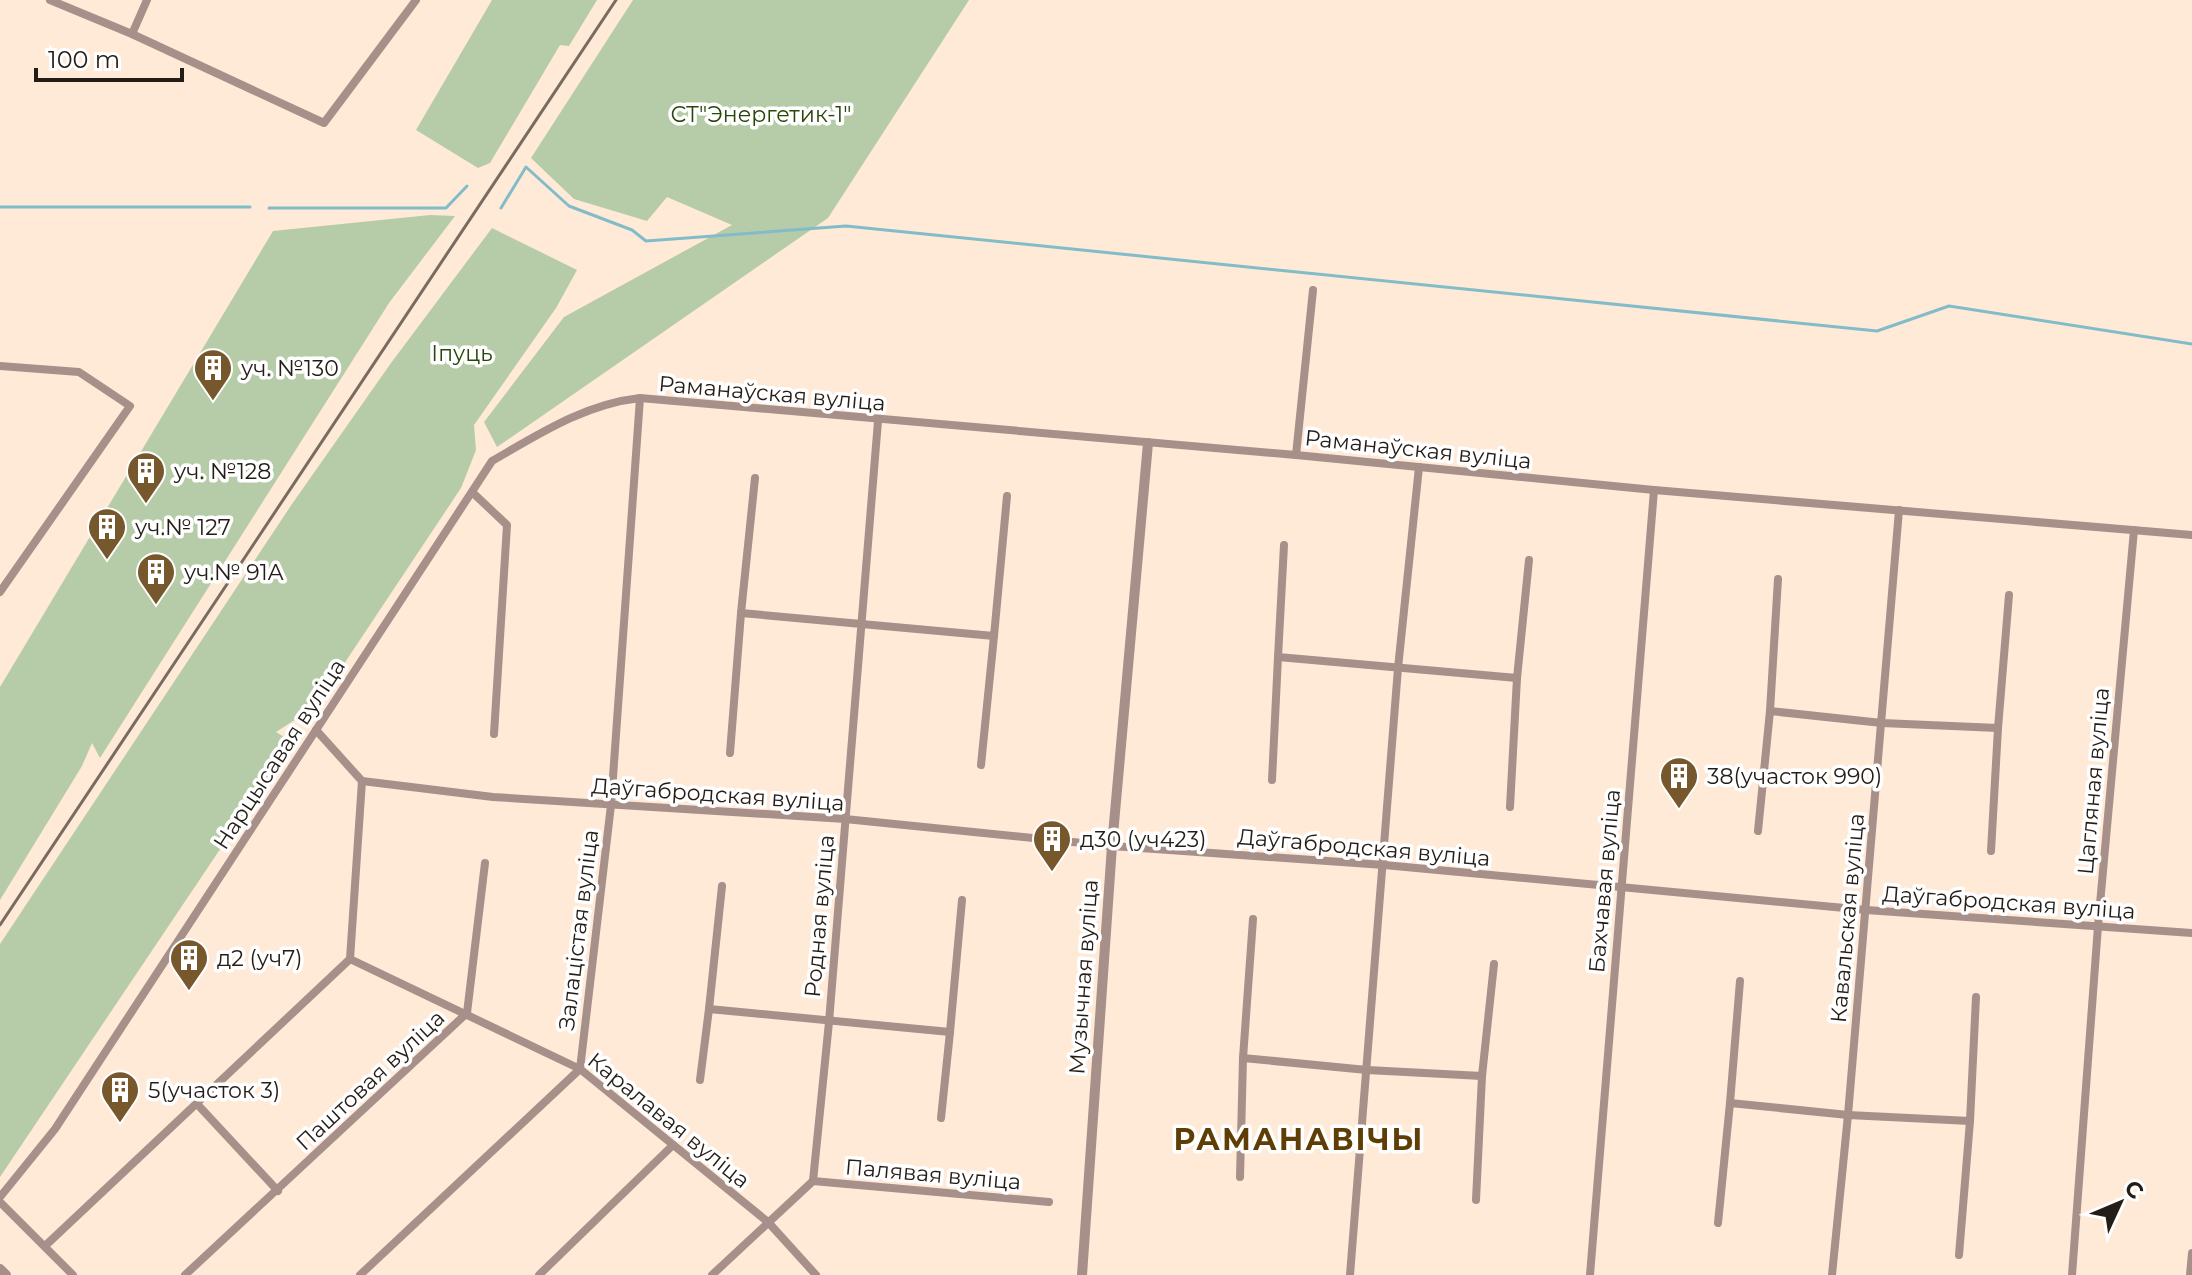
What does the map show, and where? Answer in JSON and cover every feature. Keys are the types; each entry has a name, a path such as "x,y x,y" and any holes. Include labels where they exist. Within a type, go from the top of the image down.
{"street":[{"path":"50,0 132,34 324,123 416,0"},
{"path":"132,34 147,0"},
{"path":"1296,455 1313,290"},
{"path":"0,366 79,372 130,406 0,592"},
{"name":"Раманаўская вуліца","path":"640,398 1296,455 1654,490 2192,535"},
{"name":"Нарцысавая вуліца","path":"0,1199 55,1129 492,461 561,422 616,401 640,398"},
{"name":"Залацістая вуліца","path":"580,1069 611,805 640,398"},
{"name":"Родная вуліца","path":"813,1181 878,421"},
{"name":"Музычная вуліца","path":"1082,1275 1112,846 1148,443"},
{"path":"1350,1275 1398,668 1419,467"},
{"path":"730,753 755,478"},
{"name":"Бахчавая вуліца","path":"1590,1275 1654,490"},
{"path":"472,492 507,525 494,734"},
{"path":"981,765 1007,496"},
{"name":"Кавальская вуліца","path":"1832,1275 1899,510"},
{"name":"Цагляная вуліца","path":"2072,1275 2098,926 2134,530"},
{"path":"1272,780 1284,545"},
{"path":"1510,807 1517,678 1529,560"},
{"path":"1758,831 1770,711 1778,579"},
{"path":"1991,851 2009,595"},
{"path":"741,613 994,636"},
{"path":"1278,657 1517,678"},
{"path":"1770,711 1882,723 1998,728"},
{"path":"45,1246 350,959 362,781 316,730"},
{"name":"Даўгабродская вуліца","path":"362,781 493,797 845,819 1112,846 1384,865 1866,910 2192,933"},
{"name":"Паштовая вуліца","path":"185,1275 467,1013 485,863"},
{"path":"700,1080 722,886"},
{"path":"941,1118 962,900"},
{"path":"1240,1177 1243,1058 1253,919"},
{"name":"Каралавая вуліца","path":"350,959 580,1069 768,1222 816,1275"},
{"path":"1476,1200 1482,1076 1494,964"},
{"path":"1718,1223 1740,981"},
{"path":"1959,1255 1976,997"},
{"name":"Родная вуліца","path":"709,1009 950,1032"},
{"path":"1243,1058 1367,1070 1482,1076"},
{"path":"360,1275 580,1069"},
{"path":"1730,1103 1848,1115 1970,1121"},
{"path":"198,1105 278,1191"},
{"path":"538,1275 673,1145"},
{"path":"712,1275 813,1181"},
{"name":"Палявая вуліца","path":"813,1181 1049,1202"},
{"path":"0,1199 73,1275"},
{"path":"2190,1275 2192,1253"},
{"path":"0,1269 6,1275"}],"green space":[{"path":"492,0 597,0 569,46 560,45 490,163 478,168 416,130"},
{"name":"СТ\"Энергетик-1\"","path":"633,0 969,0 828,218 497,447 484,422 564,317 732,225 667,197 647,221 574,199 531,158"},
{"name":"Іпуць","path":"430,215 455,216 389,303 100,758 92,743 82,766 0,900 0,687 273,231"},
{"name":"Іпуць","path":"492,228 577,270 556,308 474,425 476,450 461,488 310,715 276,732 292,742 0,1177 0,944 292,504 391,363"}],"waterway":[{"path":"501,208 526,167 569,206 632,230 646,241 846,226 1877,331 1949,306 2192,344"},
{"path":"269,208 446,208 467,186"},
{"path":"0,207 250,207"}],"railway":[{"path":"0,925 616,0"}],"place":[{"name":"уч. №130","path":"213,402"},
{"name":"уч. №128","path":"146,505"},
{"name":"уч.№ 127","path":"107,561"},
{"name":"уч.№ 91А","path":"156,606"},
{"name":"38(участок 990)","path":"1679,810"},
{"name":"д30 (уч423)","path":"1052,873"},
{"name":"д2 (уч7)","path":"189,992"},
{"name":"5(участок 3)","path":"120,1124"}],"district":[{"name":"РАМАНАВІЧЫ","path":"1299,1140"}]}
